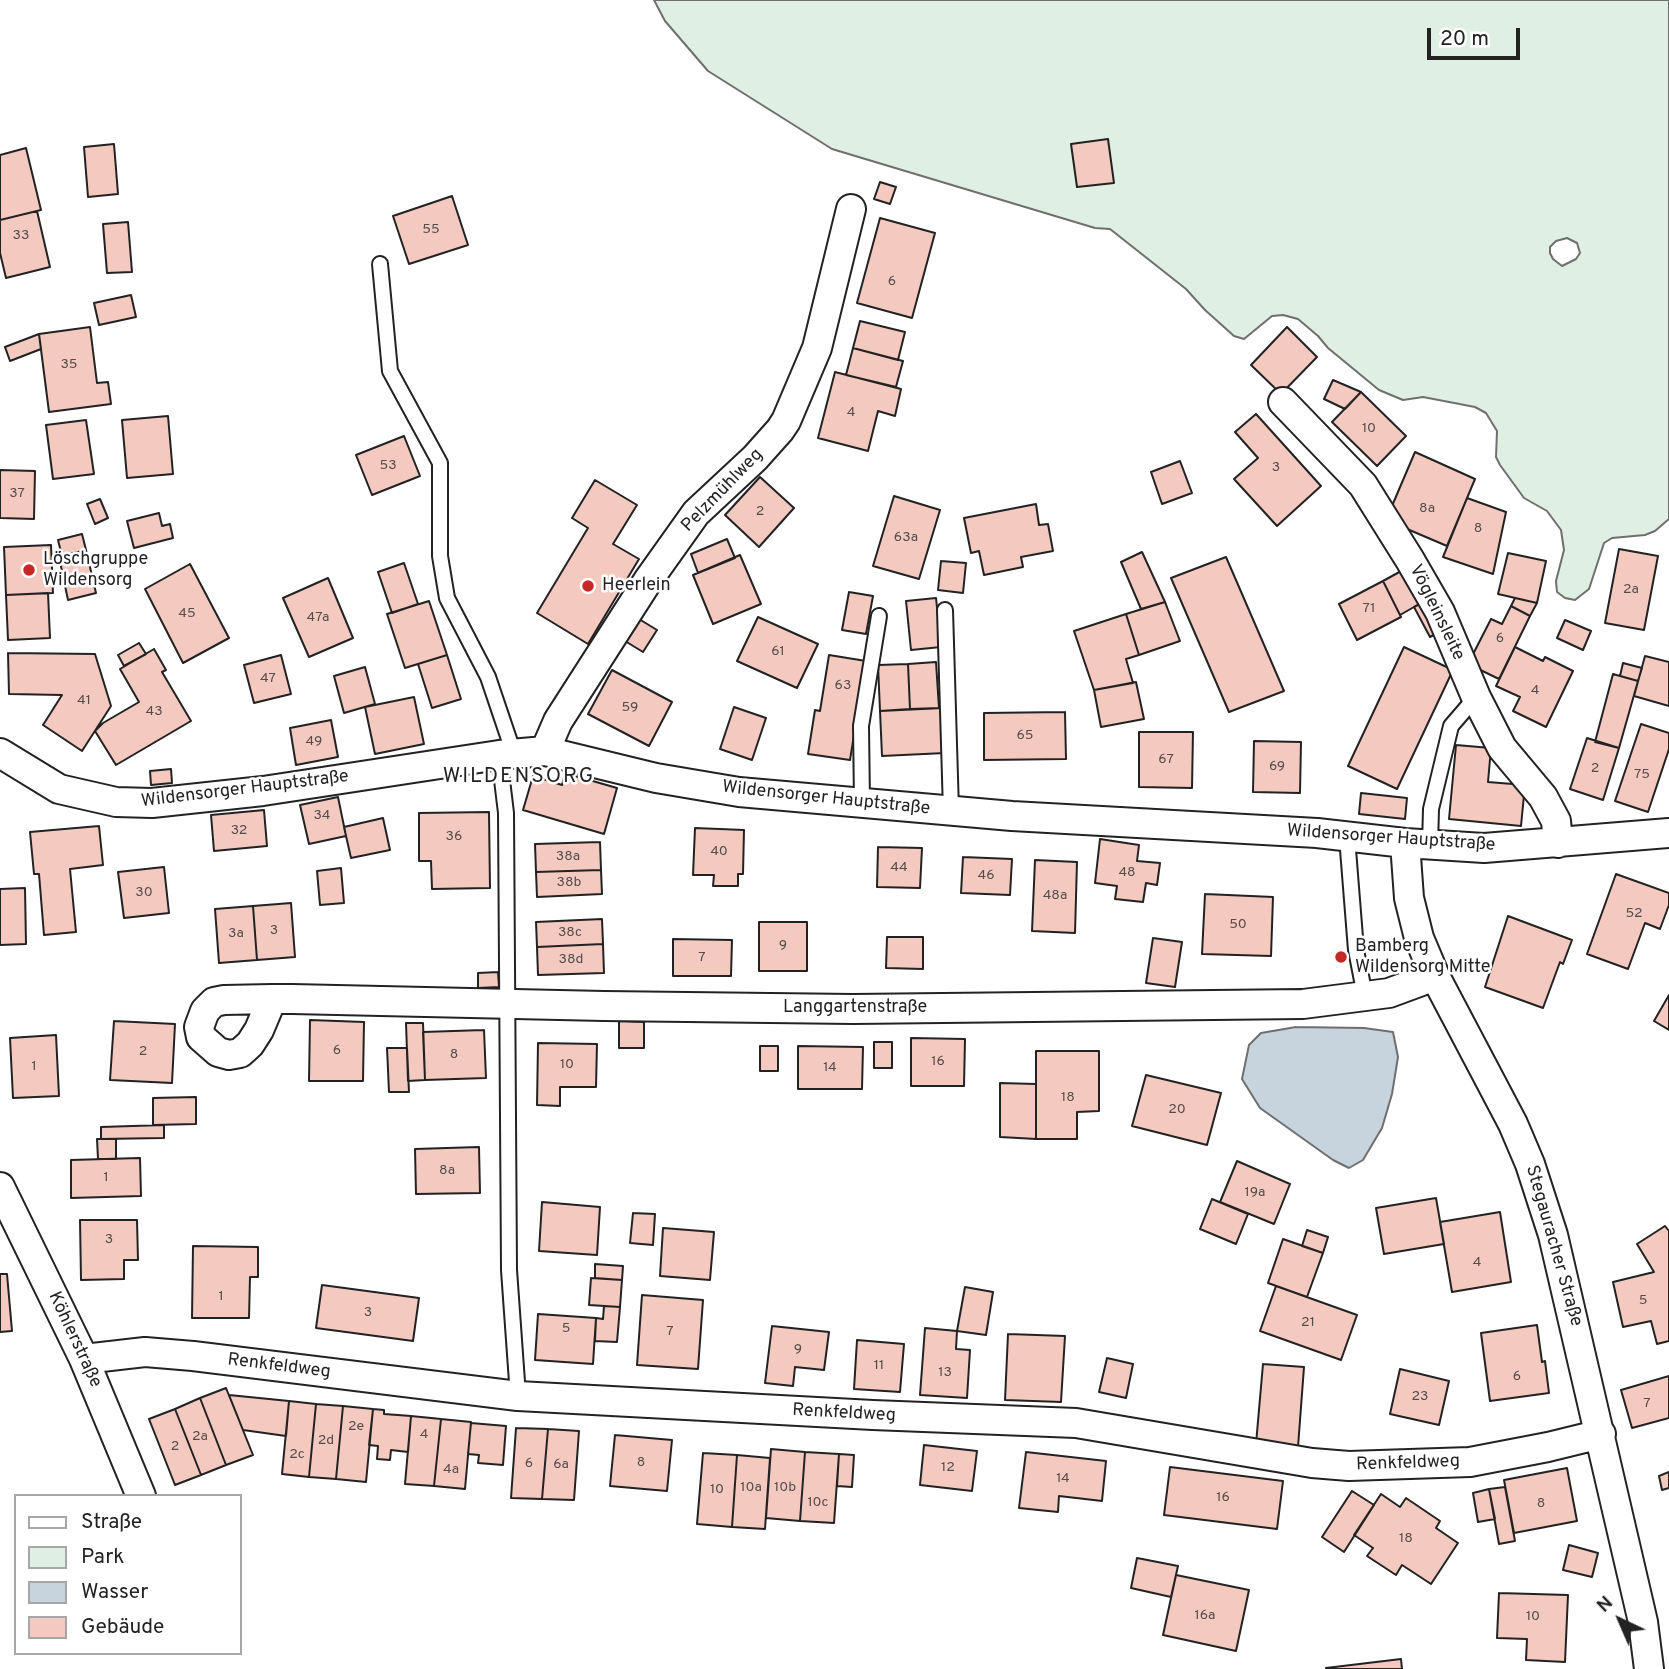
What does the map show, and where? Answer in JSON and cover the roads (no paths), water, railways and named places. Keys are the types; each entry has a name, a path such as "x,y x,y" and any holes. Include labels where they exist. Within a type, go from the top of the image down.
{"street":[{"name":"Pelzmühlweg","path":"545,751 565,710 649,579 696,513 755,458 780,430 817,348 851,209"},
{"name":"Vögleinsleite","path":"1283,402 1363,485 1410,560 1440,612 1476,696 1503,748 1543,797 1556,821 1558,844"},
{"name":"Wildensorger Hauptstraße","path":"2,760 59,789 116,802 152,803 263,791 506,754 545,751 656,778 739,792 951,811 1347,836 1484,848 1669,833"},
{"name":"Stegauracher Straße","path":"1418,844 1409,898 1419,938 1435,976 1513,1124 1530,1164 1553,1235 1643,1622 1649,1669"},
{"name":"Langgartenstraße","path":"272,999 866,1009 1303,1004 1389,993 1435,976"},
{"name":"Köhlerstraße","path":"0,1187 84,1359 140,1494"},
{"name":"Renkfeldweg","path":"84,1359 145,1352 518,1395 873,1415 1076,1423 1312,1463 1349,1466 1470,1462 1601,1434"}],"lane":[{"path":"380,264 390,371 440,463 440,556 447,598 488,677 506,754 509,1270 518,1395"},
{"path":"945,610 951,811"},
{"path":"862,803 861,726 879,616"},
{"path":"1418,844 1431,809 1451,726 1476,696"},
{"path":"1347,836 1356,950 1365,996"}],"water":[{"path":"1296,1027 1364,1028 1393,1032 1398,1057 1392,1094 1382,1128 1363,1160 1349,1168 1333,1160 1260,1108 1242,1079 1249,1045 1261,1033"}],"place":[{"name":"Löschgruppe Wildensorg","path":"29,570"},
{"name":"Heerlein","path":"588,586"},
{"name":"Bamberg Wildensorg Mitte","path":"1341,957"}],"district":[{"name":"WILDENSORG","path":"519,778"}]}
